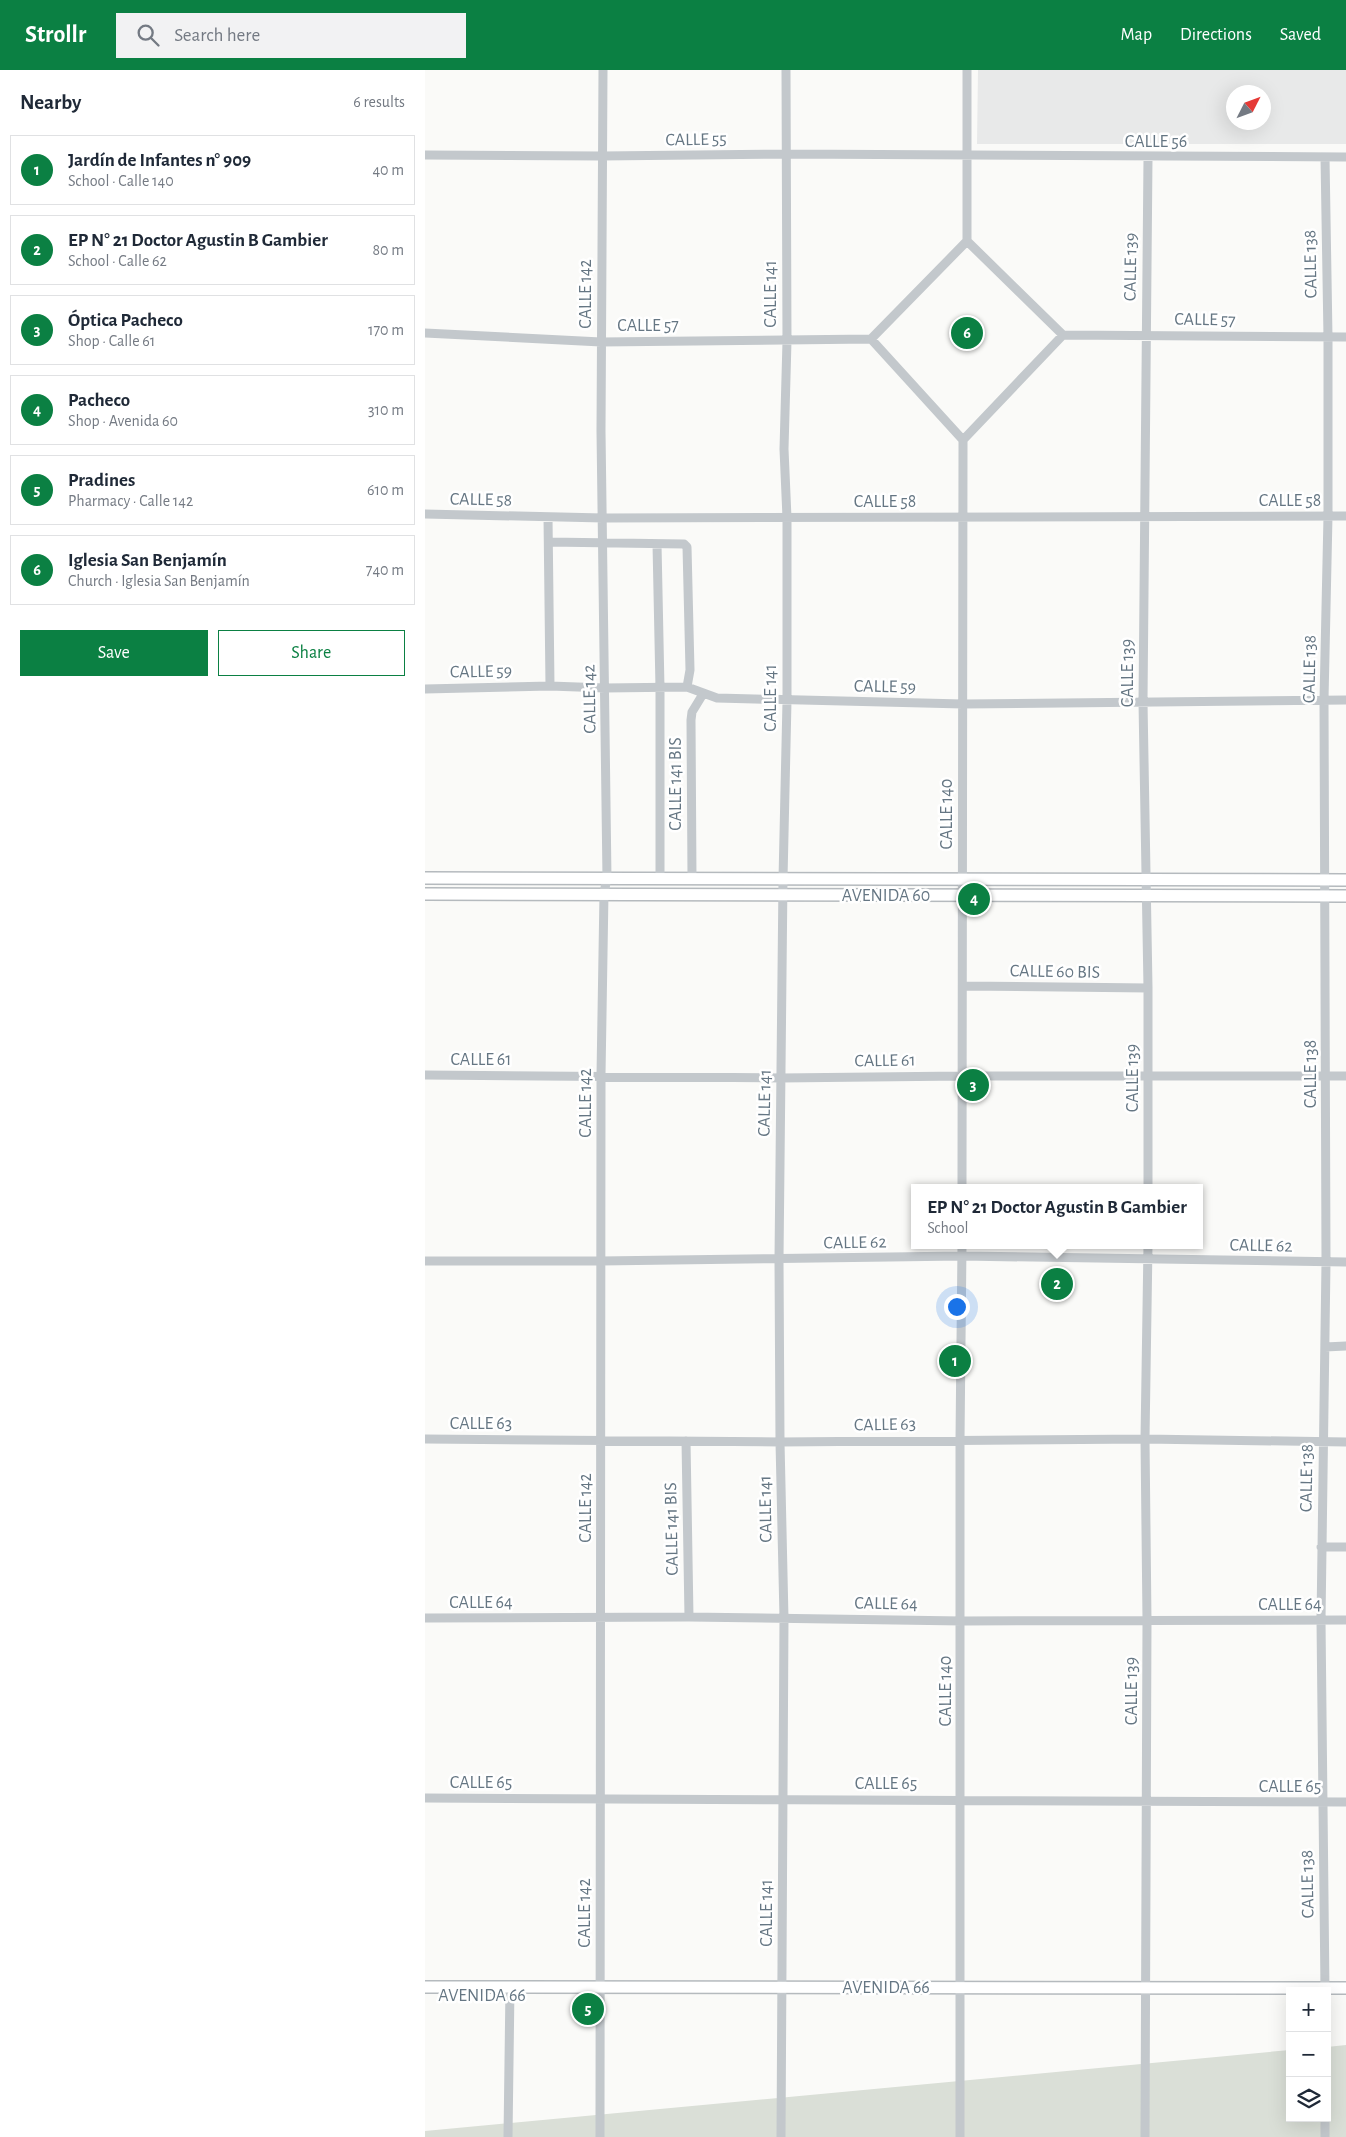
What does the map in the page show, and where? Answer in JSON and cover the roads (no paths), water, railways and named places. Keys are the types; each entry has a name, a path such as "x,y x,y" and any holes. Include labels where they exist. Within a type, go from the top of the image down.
{"main road":[{"name":"AVENIDA 60","path":"425,878 1346,880"},
{"name":"AVENIDA 60","path":"425,894 1346,896"},
{"name":"AVENIDA 66","path":"425,1988 510,1991 1286,1991"},
{"name":"AVENIDA 66","path":"1331,1990 1346,1988"},
{"name":"AVENIDA 66","path":"425,1995 510,1991"},
{"name":"AVENIDA 66","path":"1147,1992 1286,1995"},
{"name":"AVENIDA 66","path":"1331,1992 1346,1995"}],"street":[{"name":"CALLE 142","path":"600,2137 601,1075 604,893 607,878 601,342 603,70"},
{"name":"CALLE 141","path":"781,2137 784,1618 780,1442 779,1259 787,701 787,518 784,450 787,341 786,70"},
{"path":"967,70 967,241 871,339 963,440 1063,335 967,241"},
{"name":"CALLE 55","path":"425,155 967,155"},
{"name":"CALLE 56","path":"967,155 1148,158 1346,157"},
{"name":"CALLE 138","path":"1325,157 1328,337 1328,516 1324,700 1326,1262 1321,1620 1326,1987"},
{"name":"CALLE 139","path":"1148,158 1143,702 1148,988 1148,1184"},
{"name":"CALLE 57","path":"425,333 601,342 871,339"},
{"name":"CALLE 57","path":"1063,335 1145,334 1346,337"},
{"name":"CALLE 140","path":"962,1184 963,440"},
{"name":"CALLE 58","path":"425,514 603,518 1346,516"},
{"path":"548,517 551,686"},
{"path":"549,542 684,544 687,547 690,670 687,687"},
{"path":"657,544 660,688 660,878"},
{"name":"CALLE 59","path":"425,689 551,686 605,688 687,687 717,698 963,704 1346,700"},
{"name":"CALLE 141 BIS","path":"691,878 691,720 692,712 703,694"},
{"name":"CALLE 60 BIS","path":"963,986 1148,988"},
{"name":"CALLE 61","path":"425,1075 781,1078 1346,1076"},
{"name":"CALLE 140","path":"961,2137 962,1620 960,1440 962,1249"},
{"name":"CALLE 139","path":"1145,2137 1147,1620 1145,1439 1148,1249"},
{"name":"CALLE 62","path":"425,1261 601,1261 962,1256 1346,1262"},
{"path":"1325,1347 1346,1346"},
{"name":"CALLE 63","path":"425,1439 780,1442 1145,1439 1346,1442"},
{"name":"CALLE 141 BIS","path":"686,1441 689,1617"},
{"path":"1321,1546 1346,1547"},
{"name":"CALLE 64","path":"425,1618 601,1619 689,1617 962,1620 1346,1620"},
{"name":"CALLE 65","path":"425,1798 962,1800 1147,1803 1346,1802"},
{"path":"508,2137 510,1991"},
{"path":"1325,2122 1325,2137"}],"place":[{"name":"Iglesia San Benjamín","path":"967,333"},
{"name":"Pacheco","path":"974,899"},
{"name":"Óptica Pacheco","path":"973,1085"},
{"name":"EP N° 21 Doctor Agustin B Gambier","path":"1057,1284"},
{"name":"Jardín de Infantes n° 909","path":"955,1361"},
{"name":"Pradines","path":"588,2009"}]}
